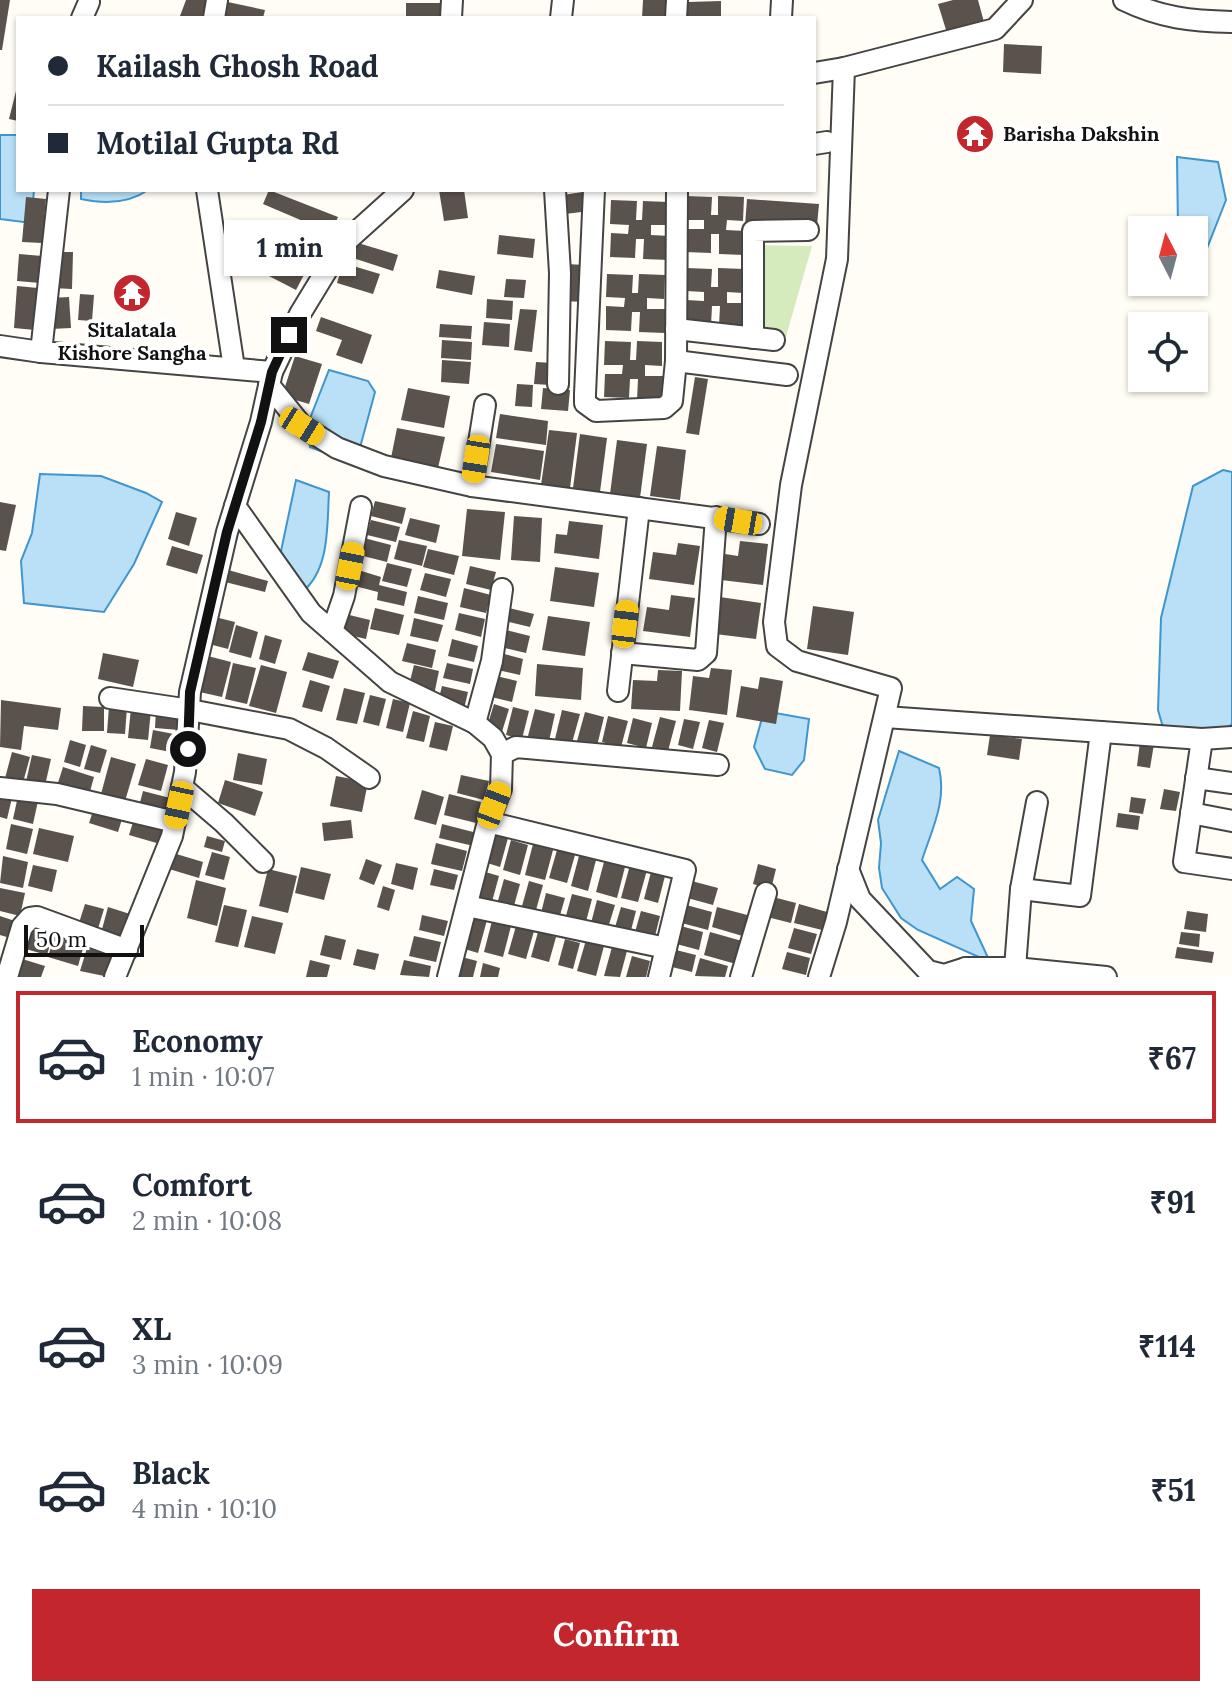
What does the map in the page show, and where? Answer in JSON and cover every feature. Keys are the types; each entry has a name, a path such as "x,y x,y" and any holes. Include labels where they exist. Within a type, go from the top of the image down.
{"street":[{"path":"816,73 995,29 1022,0"},
{"path":"1124,0 1148,12 1187,21 1232,22"},
{"path":"819,977 891,688 797,661 777,646 774,622 791,485 837,259 844,68"},
{"path":"41,352 59,192"},
{"path":"207,192 234,368"},
{"path":"115,977 172,836 182,787 190,692 235,506 271,378 300,314 342,245 401,192"},
{"path":"555,192 560,273 558,384"},
{"path":"594,192 585,403 596,411 664,408 672,401 676,361 677,192"},
{"path":"753,338 753,231 808,230"},
{"path":"676,329 774,340"},
{"path":"0,346 234,368 271,378 302,426 337,448 384,466 472,486 759,524"},
{"path":"676,361 787,375"},
{"path":"472,486 485,405"},
{"path":"235,506 311,613 390,682 475,723 493,738 502,754 501,789 488,822 448,977"},
{"path":"332,631 344,596 361,507"},
{"path":"618,691 639,508"},
{"path":"622,653 698,660 706,653 716,517"},
{"path":"475,723 492,661 502,589"},
{"path":"110,698 289,729 326,748 369,778"},
{"path":"885,717 1202,739 1232,737"},
{"path":"1021,889 1080,896 1101,732"},
{"path":"1202,739 1184,862 1232,869"},
{"path":"502,754 516,747 718,765"},
{"path":"1196,778 1232,783"},
{"path":"182,787 263,862"},
{"path":"0,788 57,794 175,822"},
{"path":"1015,968 1021,889 1037,802"},
{"path":"1191,813 1232,821"},
{"path":"488,822 685,870 659,977"},
{"path":"848,869 860,899 935,975 1015,968 1106,977"},
{"path":"742,974 766,893"},
{"path":"467,906 666,948"},
{"path":"7,977 22,927 30,918 37,917 127,950"}],"green space":[{"path":"753,245 812,246 783,347 747,338"}],"water":[{"path":"0,135 16,135 16,192 34,192 31,223 0,219"},
{"path":"1177,157 1218,162 1226,200 1208,246 1208,216 1178,216"},
{"path":"81,192 145,192 132,198 107,202 81,199"},
{"path":"329,370 368,381 375,392 358,455 338,458 310,447 307,426"},
{"path":"1223,470 1232,472 1232,723 1223,739 1167,741 1158,710 1161,618 1193,486"},
{"path":"40,474 101,476 162,502 134,564 104,612 24,603 21,561 32,533"},
{"path":"296,480 329,492 322,559 318,572 302,592 283,580 281,551"},
{"path":"764,711 809,719 804,760 792,775 765,769 754,747"},
{"path":"899,751 939,768 940,803 922,860 940,889 957,877 974,889 971,921 990,962 918,930 901,918 882,888 878,820"}],"building":[{"path":"0,0 10,0 2,50 0,50"},
{"path":"186,0 208,0 203,16 180,16"},
{"path":"643,0 667,0 666,16 642,16"},
{"path":"953,0 978,0 984,22 947,33 938,4"},
{"path":"223,1 265,10 264,16 219,16"},
{"path":"721,1 721,16 688,16 688,2"},
{"path":"406,3 445,3 445,16 406,16"},
{"path":"1004,44 1042,46 1041,74 1003,72"},
{"path":"16,91 16,121 9,119"},
{"path":"268,192 274,192 338,217 331,233 263,204"},
{"path":"439,192 464,192 468,218 444,221"},
{"path":"589,192 590,211 565,214 563,195"},
{"path":"686,196 712,197 711,215 718,215 718,196 744,197 743,221 727,220 726,230 745,231 744,255 719,254 719,234 711,234 711,253 685,252 686,229 704,229 704,220 685,220"},
{"path":"26,197 46,199 42,243 22,242"},
{"path":"747,199 819,204 817,226 745,226"},
{"path":"611,200 637,201 636,220 642,220 643,201 668,202 668,225 651,225 651,235 670,236 669,260 643,259 644,239 636,239 635,258 610,257 611,233 628,234 629,225 610,224"},
{"path":"499,235 535,239 533,258 497,254"},
{"path":"358,243 398,255 393,271 353,258"},
{"path":"241,244 243,271 224,273 222,246"},
{"path":"54,252 73,252 72,289 53,288"},
{"path":"19,254 42,256 40,283 17,281"},
{"path":"280,255 307,269 296,290 269,276"},
{"path":"343,263 380,274 373,294 337,283"},
{"path":"566,264 585,265 583,302 564,301"},
{"path":"687,268 712,269 711,287 718,287 718,268 744,269 743,293 727,292 727,303 745,303 744,327 719,326 720,306 712,306 711,325 685,324 686,300 704,301 704,292 686,291"},
{"path":"439,270 475,276 472,295 436,288"},
{"path":"607,274 633,275 632,293 638,293 639,274 665,275 664,299 647,298 647,309 666,309 665,333 639,332 640,312 632,312 631,331 606,330 606,306 624,307 625,298 606,297"},
{"path":"506,279 526,280 524,298 504,297"},
{"path":"17,286 38,288 35,330 14,328"},
{"path":"80,294 94,295 92,321 78,320"},
{"path":"69,297 71,328 51,329 50,298"},
{"path":"487,299 513,301 512,320 486,318"},
{"path":"520,309 537,310 532,352 514,350"},
{"path":"321,317 372,335 362,364 336,355 342,340 316,331"},
{"path":"484,322 510,324 509,347 482,345"},
{"path":"440,324 472,326 471,339 439,337"},
{"path":"442,340 472,342 471,360 441,358"},
{"path":"605,341 631,342 630,360 636,360 637,341 662,342 662,366 645,365 645,376 664,376 663,400 637,400 638,379 630,379 629,398 604,397 605,374 622,374 623,365 604,365"},
{"path":"295,356 322,364 309,404 282,396"},
{"path":"442,360 471,362 469,384 441,382"},
{"path":"536,362 553,363 551,385 534,384"},
{"path":"695,377 708,379 699,435 686,433"},
{"path":"517,384 533,385 532,407 515,406"},
{"path":"408,388 450,396 444,428 401,420"},
{"path":"543,388 570,390 568,411 541,409"},
{"path":"500,414 548,421 546,445 496,438"},
{"path":"397,428 445,437 438,468 391,458"},
{"path":"549,430 577,433 570,488 541,485"},
{"path":"580,434 607,438 600,492 573,488"},
{"path":"617,440 647,444 640,498 610,494"},
{"path":"496,444 544,451 540,480 491,472"},
{"path":"657,446 686,450 680,500 650,496"},
{"path":"375,501 406,508 402,524 371,516"},
{"path":"0,502 16,505 6,551 0,550"},
{"path":"467,509 505,512 500,560 462,556"},
{"path":"176,512 197,518 189,546 168,539"},
{"path":"514,516 542,518 540,562 511,560"},
{"path":"410,518 440,525 436,543 405,535"},
{"path":"371,520 400,527 396,542 367,535"},
{"path":"569,521 603,525 599,559 554,553 556,534 567,535"},
{"path":"364,538 391,545 387,562 359,555"},
{"path":"399,540 427,546 422,566 394,559"},
{"path":"740,541 768,544 763,585 721,580 725,554 738,556"},
{"path":"678,543 700,546 694,585 649,579 653,552 676,555"},
{"path":"172,546 203,555 197,574 166,565"},
{"path":"428,549 459,556 454,575 423,567"},
{"path":"387,563 412,569 407,587 382,581"},
{"path":"470,566 496,572 491,590 466,584"},
{"path":"555,567 599,573 594,607 550,601"},
{"path":"355,569 381,577 379,585 407,592 404,606 377,600 378,592 351,585"},
{"path":"228,570 268,581 265,592 225,582"},
{"path":"425,573 451,579 446,597 420,590"},
{"path":"464,588 491,595 486,613 460,607"},
{"path":"671,595 695,598 690,637 643,631 647,607 669,610"},
{"path":"418,596 448,603 444,620 414,613"},
{"path":"720,597 761,603 756,639 715,634"},
{"path":"813,606 854,612 848,655 807,649"},
{"path":"505,607 534,614 530,627 501,620"},
{"path":"375,608 404,615 399,635 370,629"},
{"path":"341,613 370,620 366,639 336,632"},
{"path":"459,613 485,619 481,637 455,630"},
{"path":"548,616 590,622 585,656 542,650"},
{"path":"215,617 235,622 228,649 209,644"},
{"path":"414,618 443,625 438,642 410,636"},
{"path":"236,625 258,632 251,658 229,652"},
{"path":"502,629 530,636 526,653 497,646"},
{"path":"265,635 282,640 275,664 259,659"},
{"path":"452,639 478,646 474,662 448,656"},
{"path":"407,643 436,650 432,668 402,661"},
{"path":"308,652 339,661 333,679 302,670"},
{"path":"497,652 523,659 520,675 493,669"},
{"path":"103,653 139,660 133,687 98,679"},
{"path":"204,655 231,662 222,697 195,691"},
{"path":"233,663 256,668 247,704 225,699"},
{"path":"447,663 473,669 470,684 443,678"},
{"path":"537,664 583,668 581,700 535,696"},
{"path":"261,665 287,672 276,713 249,706"},
{"path":"414,665 439,671 434,695 408,689"},
{"path":"711,668 732,670 727,715 689,710 693,676 709,678"},
{"path":"658,670 682,671 680,711 631,709 633,680 657,681"},
{"path":"492,675 517,681 512,702 487,696"},
{"path":"760,677 783,681 776,724 736,717 741,686 758,689"},
{"path":"310,680 330,686 322,712 302,707"},
{"path":"442,686 468,692 464,709 438,702"},
{"path":"344,688 365,693 357,724 336,720"},
{"path":"370,695 386,699 379,726 363,722"},
{"path":"393,699 410,703 403,732 386,728"},
{"path":"1,700 61,708 58,730 24,726 21,750 0,747"},
{"path":"494,704 509,709 501,735 486,730"},
{"path":"83,706 104,707 104,731 82,731"},
{"path":"109,706 127,707 125,734 107,733"},
{"path":"513,707 529,711 522,739 506,735"},
{"path":"131,708 151,710 148,740 128,738"},
{"path":"535,709 555,714 549,741 528,736"},
{"path":"156,710 180,712 179,730 155,728"},
{"path":"562,710 580,714 572,743 555,739"},
{"path":"413,711 430,716 424,742 406,738"},
{"path":"585,712 604,717 597,746 577,741"},
{"path":"608,716 628,721 621,747 602,742"},
{"path":"660,717 676,721 668,751 652,747"},
{"path":"633,718 652,723 646,748 627,743"},
{"path":"684,719 700,722 693,749 678,745"},
{"path":"709,720 724,723 717,752 702,748"},
{"path":"435,722 453,726 447,751 429,747"},
{"path":"153,730 179,735 176,753 150,748"},
{"path":"990,735 1022,739 1019,760 987,755"},
{"path":"70,740 86,745 80,767 64,762"},
{"path":"1140,742 1154,744 1150,768 1137,766"},
{"path":"91,745 107,750 100,773 84,769"},
{"path":"12,752 30,757 22,786 4,782"},
{"path":"238,753 267,759 262,785 233,780"},
{"path":"32,755 51,759 44,790 25,786"},
{"path":"111,757 136,764 125,801 101,794"},
{"path":"146,759 168,765 161,791 138,785"},
{"path":"63,767 94,777 89,795 57,786"},
{"path":"461,775 489,781 484,800 457,793"},
{"path":"336,776 368,782 362,812 330,806"},
{"path":"225,780 263,792 255,816 218,803"},
{"path":"1164,789 1180,792 1176,811 1160,809"},
{"path":"422,790 444,797 436,825 414,819"},
{"path":"143,791 170,798 164,818 138,810"},
{"path":"449,794 481,802 476,823 444,815"},
{"path":"0,795 12,798 7,819 0,817"},
{"path":"18,796 38,801 33,824 13,819"},
{"path":"1131,797 1146,799 1143,814 1129,812"},
{"path":"95,805 124,813 118,832 89,823"},
{"path":"1118,813 1140,816 1138,830 1116,827"},
{"path":"135,816 166,825 160,844 129,835"},
{"path":"351,820 353,838 324,841 322,823"},
{"path":"11,824 33,829 27,854 6,849"},
{"path":"442,824 477,833 474,846 439,838"},
{"path":"39,828 74,836 68,862 33,854"},
{"path":"492,833 508,838 500,867 484,862"},
{"path":"207,836 225,841 222,852 204,847"},
{"path":"511,840 528,845 520,875 503,870"},
{"path":"436,843 467,851 462,871 431,864"},
{"path":"533,844 553,850 545,880 525,875"},
{"path":"557,850 575,855 567,883 549,878"},
{"path":"212,852 230,857 224,880 205,875"},
{"path":"173,853 203,862 199,878 169,869"},
{"path":"3,856 28,862 23,888 0,883"},
{"path":"579,856 596,860 588,891 571,886"},
{"path":"366,859 382,865 374,885 359,879"},
{"path":"604,862 625,867 617,898 596,892"},
{"path":"396,863 418,868 413,890 391,884"},
{"path":"758,864 776,869 771,889 753,884"},
{"path":"33,865 57,870 52,892 28,886"},
{"path":"630,865 647,870 638,902 621,898"},
{"path":"301,867 331,874 324,900 295,893"},
{"path":"268,869 297,876 288,913 259,906"},
{"path":"434,869 458,875 454,890 430,885"},
{"path":"482,871 499,876 490,909 473,905"},
{"path":"651,872 665,876 658,903 644,899"},
{"path":"504,879 520,884 512,913 496,908"},
{"path":"684,879 718,888 713,905 680,896"},
{"path":"196,880 226,888 217,926 187,918"},
{"path":"529,881 543,885 534,917 520,913"},
{"path":"383,886 395,890 389,911 377,907"},
{"path":"0,888 25,893 20,916 0,911"},
{"path":"546,893 565,898 558,922 540,917"},
{"path":"572,894 592,899 584,929 564,923"},
{"path":"773,897 796,903 791,923 767,917"},
{"path":"597,900 615,905 607,931 590,927"},
{"path":"679,903 712,912 708,930 674,921"},
{"path":"85,904 104,909 97,932 78,926"},
{"path":"799,904 827,912 822,930 794,923"},
{"path":"224,905 247,910 238,947 215,942"},
{"path":"108,907 130,914 122,940 101,933"},
{"path":"621,907 636,911 629,938 613,934"},
{"path":"717,907 751,916 746,937 712,927"},
{"path":"641,911 660,916 653,944 633,939"},
{"path":"1187,911 1208,914 1206,932 1184,929"},
{"path":"467,914 487,920 478,953 458,947"},
{"path":"422,915 448,921 444,936 419,930"},
{"path":"0,916 15,921 10,938 0,935"},
{"path":"252,916 283,923 275,954 244,947"},
{"path":"492,921 511,926 503,957 484,952"},
{"path":"673,924 703,932 699,950 669,942"},
{"path":"516,926 534,931 526,959 508,954"},
{"path":"28,928 53,935 47,955 22,948"},
{"path":"794,928 817,934 811,954 788,948"},
{"path":"538,932 556,937 549,962 531,957"},
{"path":"710,932 742,941 736,964 704,955"},
{"path":"1181,932 1200,934 1199,947 1179,944"},
{"path":"325,935 346,940 341,960 320,955"},
{"path":"54,936 84,945 78,966 48,957"},
{"path":"414,936 441,942 436,962 409,956"},
{"path":"565,939 580,943 573,969 558,965"},
{"path":"586,940 604,946 596,976 577,971"},
{"path":"612,947 627,951 620,977 604,976"},
{"path":"1177,947 1214,952 1212,963 1175,958"},
{"path":"87,948 115,957 109,977 80,971"},
{"path":"668,948 696,955 692,972 664,965"},
{"path":"357,949 379,954 375,970 353,965"},
{"path":"787,952 810,958 806,975 782,969"},
{"path":"458,956 477,961 473,977 452,977"},
{"path":"632,956 650,961 646,977 626,977"},
{"path":"19,958 45,966 41,977 13,977"},
{"path":"700,958 728,966 725,977 695,976"},
{"path":"310,960 330,965 327,977 306,977"},
{"path":"404,960 431,966 429,977 400,975"},
{"path":"483,963 500,968 498,977 480,977"}],"place":[{"name":"Barisha Dakshin","path":"975,134"},
{"name":"Sitalatala Kishore Sangha","path":"132,293"}],"route":[{"path":"188,749 190,692 227,532 261,422 272,372 289,335"}]}
